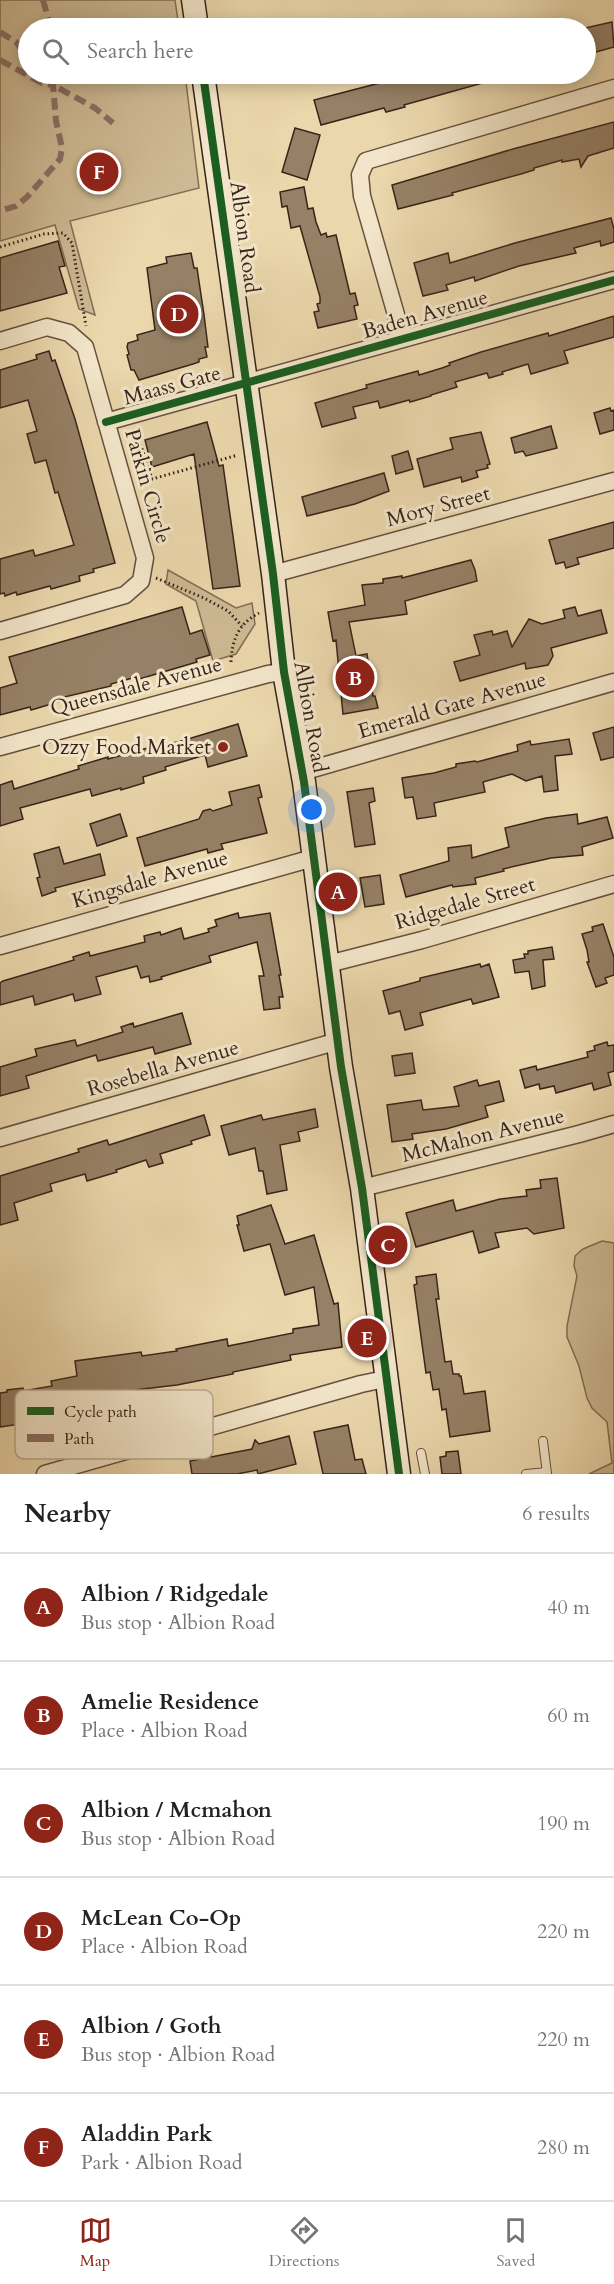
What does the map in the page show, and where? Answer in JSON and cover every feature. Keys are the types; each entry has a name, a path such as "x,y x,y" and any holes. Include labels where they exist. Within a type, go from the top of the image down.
{"street":[{"path":"193,0 196,18"},
{"name":"Albion Road","path":"204,84 273,574 284,672 302,772 341,1067 362,1188 399,1474"},
{"path":"403,339 362,196 360,175 366,161 614,88"},
{"name":"Baden Avenue","path":"247,384 614,280"},
{"name":"Parkin Circle","path":"0,341 47,327 69,333 85,347 145,558 141,581 125,595 0,631"},
{"name":"Maass Gate","path":"106,422 247,384"},
{"name":"Mory Street","path":"273,574 614,481"},
{"name":"Queensdale Avenue","path":"0,747 226,685 284,672"},
{"name":"Emerald Gate Avenue","path":"302,772 614,682"},
{"name":"Kingsdale Avenue","path":"0,946 314,858"},
{"name":"Ridgedale Street","path":"328,964 614,884"},
{"name":"Rosebella Avenue","path":"0,1138 338,1041"},
{"name":"McMahon Avenue","path":"362,1188 614,1124"},
{"path":"213,1426 360,1384 386,1379"},
{"path":"45,1474 98,1459"}],"lane":[{"path":"526,1474 547,1473 543,1441"},
{"path":"421,1453 425,1474"}],"path":[{"path":"0,247 44,234 63,233 72,243 86,326"},
{"path":"130,432 137,434 152,479 239,454"},
{"path":"143,573 212,602 228,611 242,626"},
{"path":"231,662 232,645 242,626 250,618 263,611"}],"shaded area":[{"path":"0,0 175,0 178,18 18,18 18,84 186,84 199,188 70,221 95,315 79,309 55,225 0,241"},
{"path":"168,570 236,608 252,603 255,624 236,654 213,661 196,601 166,584"},
{"path":"602,1241 614,1243 614,1474 589,1474 612,1463 607,1422 592,1408 587,1398 579,1366 567,1337 567,1326 577,1276 574,1266 575,1256 583,1249"}],"building":[{"path":"612,22 614,47 596,52 596,26"},
{"path":"376,84 479,84 386,112 384,108 321,125 314,100"},
{"path":"614,122 614,148 588,156 581,167 579,159 562,162 562,160 452,193 453,195 398,209 392,185"},
{"path":"295,128 320,135 307,180 282,172"},
{"path":"304,187 308,209 313,208 321,235 326,233 327,237 336,235 350,294 355,293 358,305 354,306 357,319 318,328 314,312 319,311 317,304 320,303 320,297 300,226 291,228 287,206 282,207 280,192"},
{"path":"611,218 614,242 601,246 600,241 574,248 576,253 519,266 475,281 474,277 446,285 448,290 423,296 414,263 448,253 450,263"},
{"path":"58,241 65,266 59,267 67,293 0,311 0,258"},
{"path":"191,253 194,268 197,268 208,347 205,347 207,357 199,359 199,362 139,380 134,370 131,370 127,347 128,343 138,340 137,335 155,330 147,268 167,263 166,257"},
{"path":"614,316 614,337 564,351 568,363 531,374 528,364 489,378 487,373 455,382 457,387 410,402 409,400 380,408 378,401 353,407 356,418 322,427 315,403 367,388 366,385 418,371 419,375 481,352 548,333 549,336"},
{"path":"49,351 52,361 55,360 75,419 115,563 93,569 94,572 79,576 80,581 51,589 50,586 5,596 4,593 0,594 0,559 33,550 35,556 74,545 46,460 35,463 27,434 37,431 28,400 0,408 0,370 37,359 36,355"},
{"path":"610,408 611,411 614,410 614,430 600,434 594,413"},
{"path":"207,422 219,466 223,465 240,586 213,589 194,454 152,467 145,440"},
{"path":"551,426 557,448 526,456 523,451 515,453 511,438"},
{"path":"481,432 490,464 487,465 488,468 476,471 478,477 462,482 461,477 424,487 417,459 453,449 450,438"},
{"path":"408,451 413,469 396,474 392,456"},
{"path":"384,473 389,491 355,504 307,516 302,497"},
{"path":"614,522 614,548 577,558 579,564 566,568 564,562 556,564 549,540"},
{"path":"471,560 477,581 405,601 407,614 349,622 356,656 367,654 373,696 375,696 378,708 343,714 336,640 333,641 328,612 365,605 362,585 383,583 383,579 402,576 402,578"},
{"path":"182,607 190,634 202,630 210,655 196,659 197,662 136,680 136,677 111,684 111,686 60,698 61,701 31,710 30,707 0,715 0,688 17,683 9,657"},
{"path":"575,607 578,616 601,610 607,633 551,648 553,656 548,665 526,669 525,663 460,681 454,662 480,655 474,635 492,631 493,635 507,631 512,647 529,619 542,624 565,618 563,610"},
{"path":"238,724 247,756 208,767 205,755 165,767 166,770 143,777 144,783 121,790 121,788 92,796 90,789 20,808 23,819 0,826 0,785 12,781 14,789 79,769 78,766 108,757 108,759 162,744 178,742"},
{"path":"614,727 614,757 601,760 593,733"},
{"path":"569,739 572,754 555,756 558,790 544,792 542,776 526,781 512,774 483,782 485,792 434,803 436,816 417,819 413,797 405,798 402,778 434,773 456,767 456,764 477,762 518,751 517,745 530,741 531,745"},
{"path":"259,785 262,797 258,798 267,833 221,844 223,849 208,853 207,849 145,866 137,838 199,819 203,811 210,809 213,811 232,805 229,792"},
{"path":"373,788 375,801 369,803 375,844 355,847 347,792"},
{"path":"120,814 127,836 97,846 90,824"},
{"path":"577,814 578,824 607,817 613,838 582,847 583,855 551,858 503,869 504,871 475,878 476,884 453,887 452,885 406,897 400,875 449,861 448,848 471,845 472,858 509,847 505,828 546,818"},
{"path":"59,847 64,864 100,854 105,875 55,888 56,891 42,896 34,854"},
{"path":"380,875 384,904 365,907 360,878"},
{"path":"238,913 239,918 270,913 281,975 279,975 283,997 279,997 280,1008 264,1010 259,976 264,976 257,942 209,956 211,962 150,982 149,976 141,978 137,966 96,977 101,994 75,1001 73,994 35,1005 33,996 0,1005 0,983 3,981 74,960 73,957 89,952 90,956 145,942 144,936 160,932 161,935 181,928 184,939 209,932 208,929 217,926 215,920"},
{"path":"603,924 614,957 614,975 605,978 607,983 596,987 587,962 589,962 587,950 582,934 593,931 592,927"},
{"path":"552,947 554,959 543,960 545,986 532,989 529,971 515,973 513,960 525,958 524,954 528,954 528,951"},
{"path":"480,964 481,967 489,964 499,997 473,1004 471,999 420,1013 423,1025 405,1030 400,1011 389,1014 383,991 420,981 420,978"},
{"path":"182,1013 191,1044 155,1054 153,1047 98,1061 96,1055 26,1076 29,1088 0,1096 0,1067 37,1056 35,1049 75,1040 77,1046 123,1032 121,1027 133,1023 134,1027"},
{"path":"607,1042 608,1046 614,1045 614,1071 608,1073 611,1085 594,1090 592,1083 556,1093 554,1086 540,1089 539,1084 525,1088 520,1070 536,1066 537,1070 588,1057 587,1052 595,1050 594,1046"},
{"path":"412,1053 415,1073 395,1076 392,1056"},
{"path":"477,1080 479,1086 499,1081 504,1101 485,1106 488,1117 446,1129 412,1134 413,1139 392,1142 387,1105 421,1100 423,1110 459,1106 454,1087"},
{"path":"315,1109 318,1127 298,1132 300,1141 280,1145 287,1190 267,1194 263,1171 259,1171 255,1148 229,1155 221,1126 261,1115 263,1120"},
{"path":"204,1115 210,1135 191,1141 192,1144 160,1154 163,1163 149,1167 146,1160 87,1181 85,1174 50,1184 52,1191 14,1203 18,1220 0,1225 0,1176 79,1152 78,1149 107,1140 109,1145"},
{"path":"557,1178 564,1228 534,1234 527,1228 495,1233 499,1247 479,1253 473,1231 416,1247 406,1213 453,1200 456,1211 500,1199 527,1196 526,1190 541,1188 540,1180"},
{"path":"271,1205 285,1244 314,1235 334,1304 338,1303 342,1347 290,1355 291,1360 177,1385 135,1390 29,1390 52,1386 51,1381 77,1376 75,1361 141,1352 142,1356 177,1351 176,1349 227,1339 228,1346 293,1333 293,1329 319,1325 314,1287 285,1295 270,1244 244,1251 237,1216"},
{"path":"436,1274 439,1299 436,1299 445,1362 451,1361 453,1374 461,1376 464,1394 485,1391 490,1431 450,1437 446,1409 442,1410 439,1389 433,1390 430,1372 426,1373 414,1285 417,1284 416,1277"},
{"path":"23,1388 23,1390 15,1390 15,1425 0,1427 0,1393"},
{"path":"348,1425 355,1460 362,1459 366,1474 323,1474 314,1432"},
{"path":"289,1436 296,1464 258,1474 257,1470 237,1474 192,1474 190,1461 213,1459 213,1457 252,1449 255,1440 259,1444"},
{"path":"458,1451 461,1474 442,1474 440,1457 446,1456 446,1452"}],"marked path":[{"path":"43,0 48,18"},
{"path":"0,32 18,44"},
{"path":"0,60 18,70"},
{"path":"0,211 16,206 27,197 60,159 62,148 56,121 53,85 48,84"},
{"path":"53,84 95,108 113,123"}],"cycle path":[{"path":"204,84 273,574 284,672 304,782 341,1067 362,1188 399,1474"},
{"path":"106,422 614,280"}],"place":[{"name":"Aladdin Park","path":"99,172"},
{"name":"McLean Co-Op","path":"179,314"},
{"name":"Amelie Residence","path":"355,678"},
{"name":"Ozzy Food Market","path":"223,747"},
{"name":"Albion / Ridgedale","path":"338,892"},
{"name":"Albion / Mcmahon","path":"388,1245"},
{"name":"Albion / Goth","path":"367,1338"}]}
